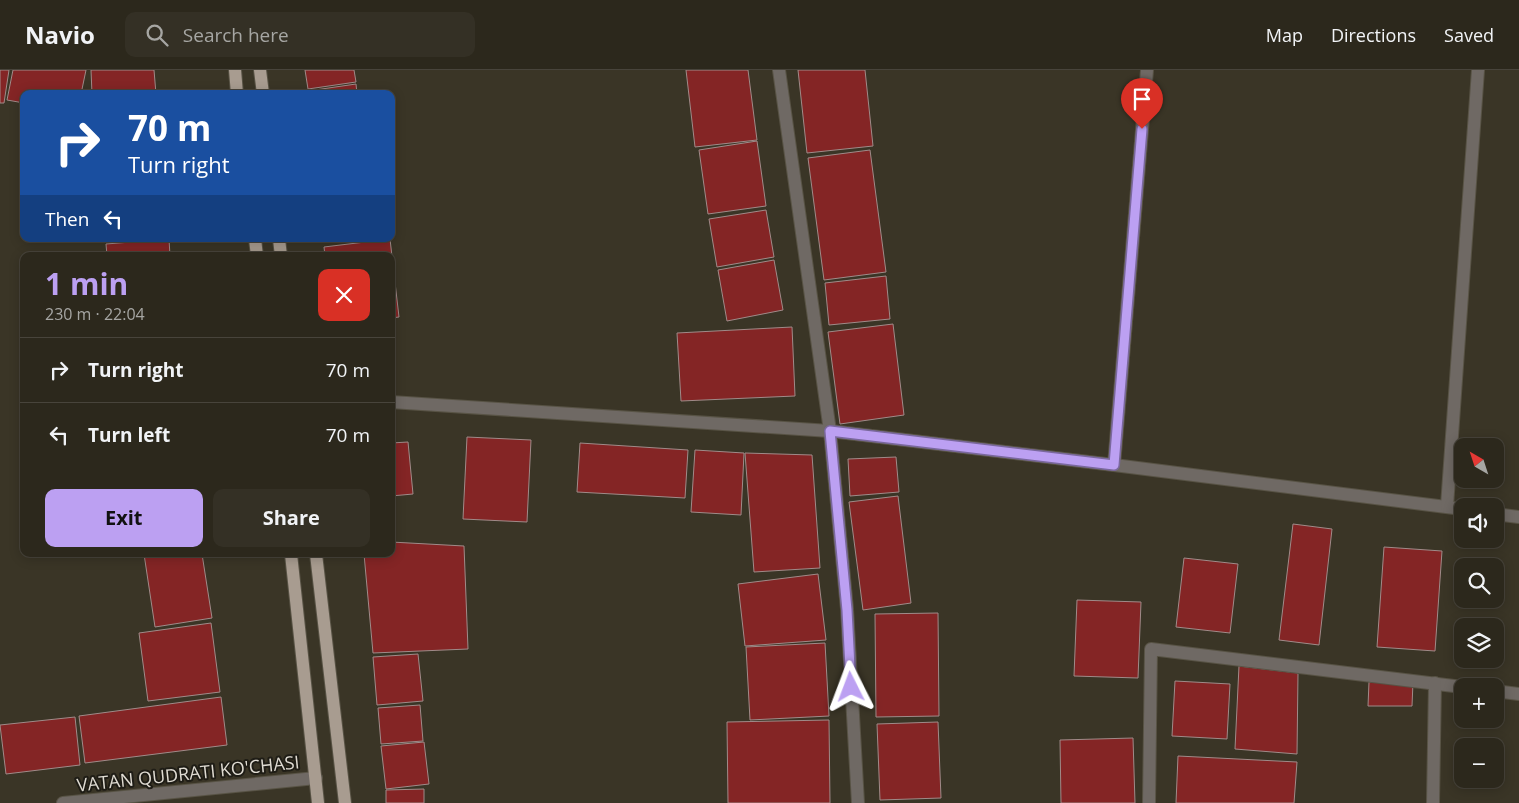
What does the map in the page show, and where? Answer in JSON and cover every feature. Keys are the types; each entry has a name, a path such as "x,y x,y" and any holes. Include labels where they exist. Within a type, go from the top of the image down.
{"main road":[{"path":"234,70 236,90"},
{"path":"260,70 262,90"},
{"path":"291,557 318,803"},
{"path":"316,557 345,803"}],"street":[{"path":"779,70 830,431 847,610 858,803"},
{"path":"1114,465 1147,70"},
{"path":"1447,506 1478,70"},
{"path":"395,402 830,431 1454,507"},
{"path":"1504,515 1519,517"},
{"path":"1150,803 1151,648 1454,686"},
{"path":"1433,803 1434,683"},
{"path":"1504,692 1519,694"},
{"name":"VATAN QUDRATI KO'CHASI","path":"63,803 316,778"}],"building":[{"path":"0,70 9,70 4,103 0,103"},
{"path":"13,70 86,70 82,90 20,90 20,102 7,100"},
{"path":"91,70 154,70 156,90 92,90"},
{"path":"305,70 354,70 356,82 308,89"},
{"path":"686,70 748,70 757,140 695,147"},
{"path":"798,70 865,70 873,146 807,153"},
{"path":"356,84 357,90 315,90"},
{"path":"757,141 766,206 708,214 699,150"},
{"path":"870,150 886,272 824,280 808,158"},
{"path":"766,210 774,257 717,267 709,219"},
{"path":"169,242 170,252 107,252 106,244"},
{"path":"365,242 390,242 392,252 325,252 324,247"},
{"path":"774,260 783,310 727,321 718,270"},
{"path":"886,276 890,319 829,325 825,283"},
{"path":"395,282 399,317 395,318"},
{"path":"893,324 904,415 840,424 828,332"},
{"path":"792,327 795,396 681,401 677,333"},
{"path":"467,437 531,440 527,522 463,519"},
{"path":"408,442 413,494 395,496 395,443"},
{"path":"580,443 688,450 685,498 577,492"},
{"path":"695,450 744,453 741,515 691,512"},
{"path":"745,453 812,455 820,568 754,572"},
{"path":"896,457 899,492 850,496 848,459"},
{"path":"898,496 911,603 863,610 849,502"},
{"path":"1293,524 1332,529 1319,645 1279,640"},
{"path":"395,542 464,546 468,649 373,653 364,557 395,557"},
{"path":"1384,547 1442,551 1435,651 1377,647"},
{"path":"144,557 202,557 212,618 155,627"},
{"path":"1184,558 1238,564 1230,633 1176,627"},
{"path":"818,574 826,640 745,646 738,584"},
{"path":"1077,600 1141,602 1138,678 1074,676"},
{"path":"938,613 939,716 876,717 875,614"},
{"path":"211,623 220,692 148,701 139,633"},
{"path":"825,643 829,716 750,720 746,647"},
{"path":"418,654 423,701 377,705 373,657"},
{"path":"1239,666 1298,673 1297,754 1235,749"},
{"path":"1175,681 1230,684 1227,739 1172,736"},
{"path":"1369,682 1413,682 1412,706 1368,706"},
{"path":"221,697 227,745 85,763 79,716"},
{"path":"420,705 423,741 381,744 378,708"},
{"path":"75,717 80,765 6,774 0,725"},
{"path":"829,720 830,803 728,803 727,722"},
{"path":"938,722 941,798 880,800 877,724"},
{"path":"1133,738 1135,803 1061,803 1060,740"},
{"path":"424,742 429,784 386,789 381,746"},
{"path":"1178,756 1297,762 1294,803 1176,803"},
{"path":"424,789 424,803 386,803 386,790"}],"route":[{"path":"851,687 847,610 830,431 1114,465 1142,129"}]}
